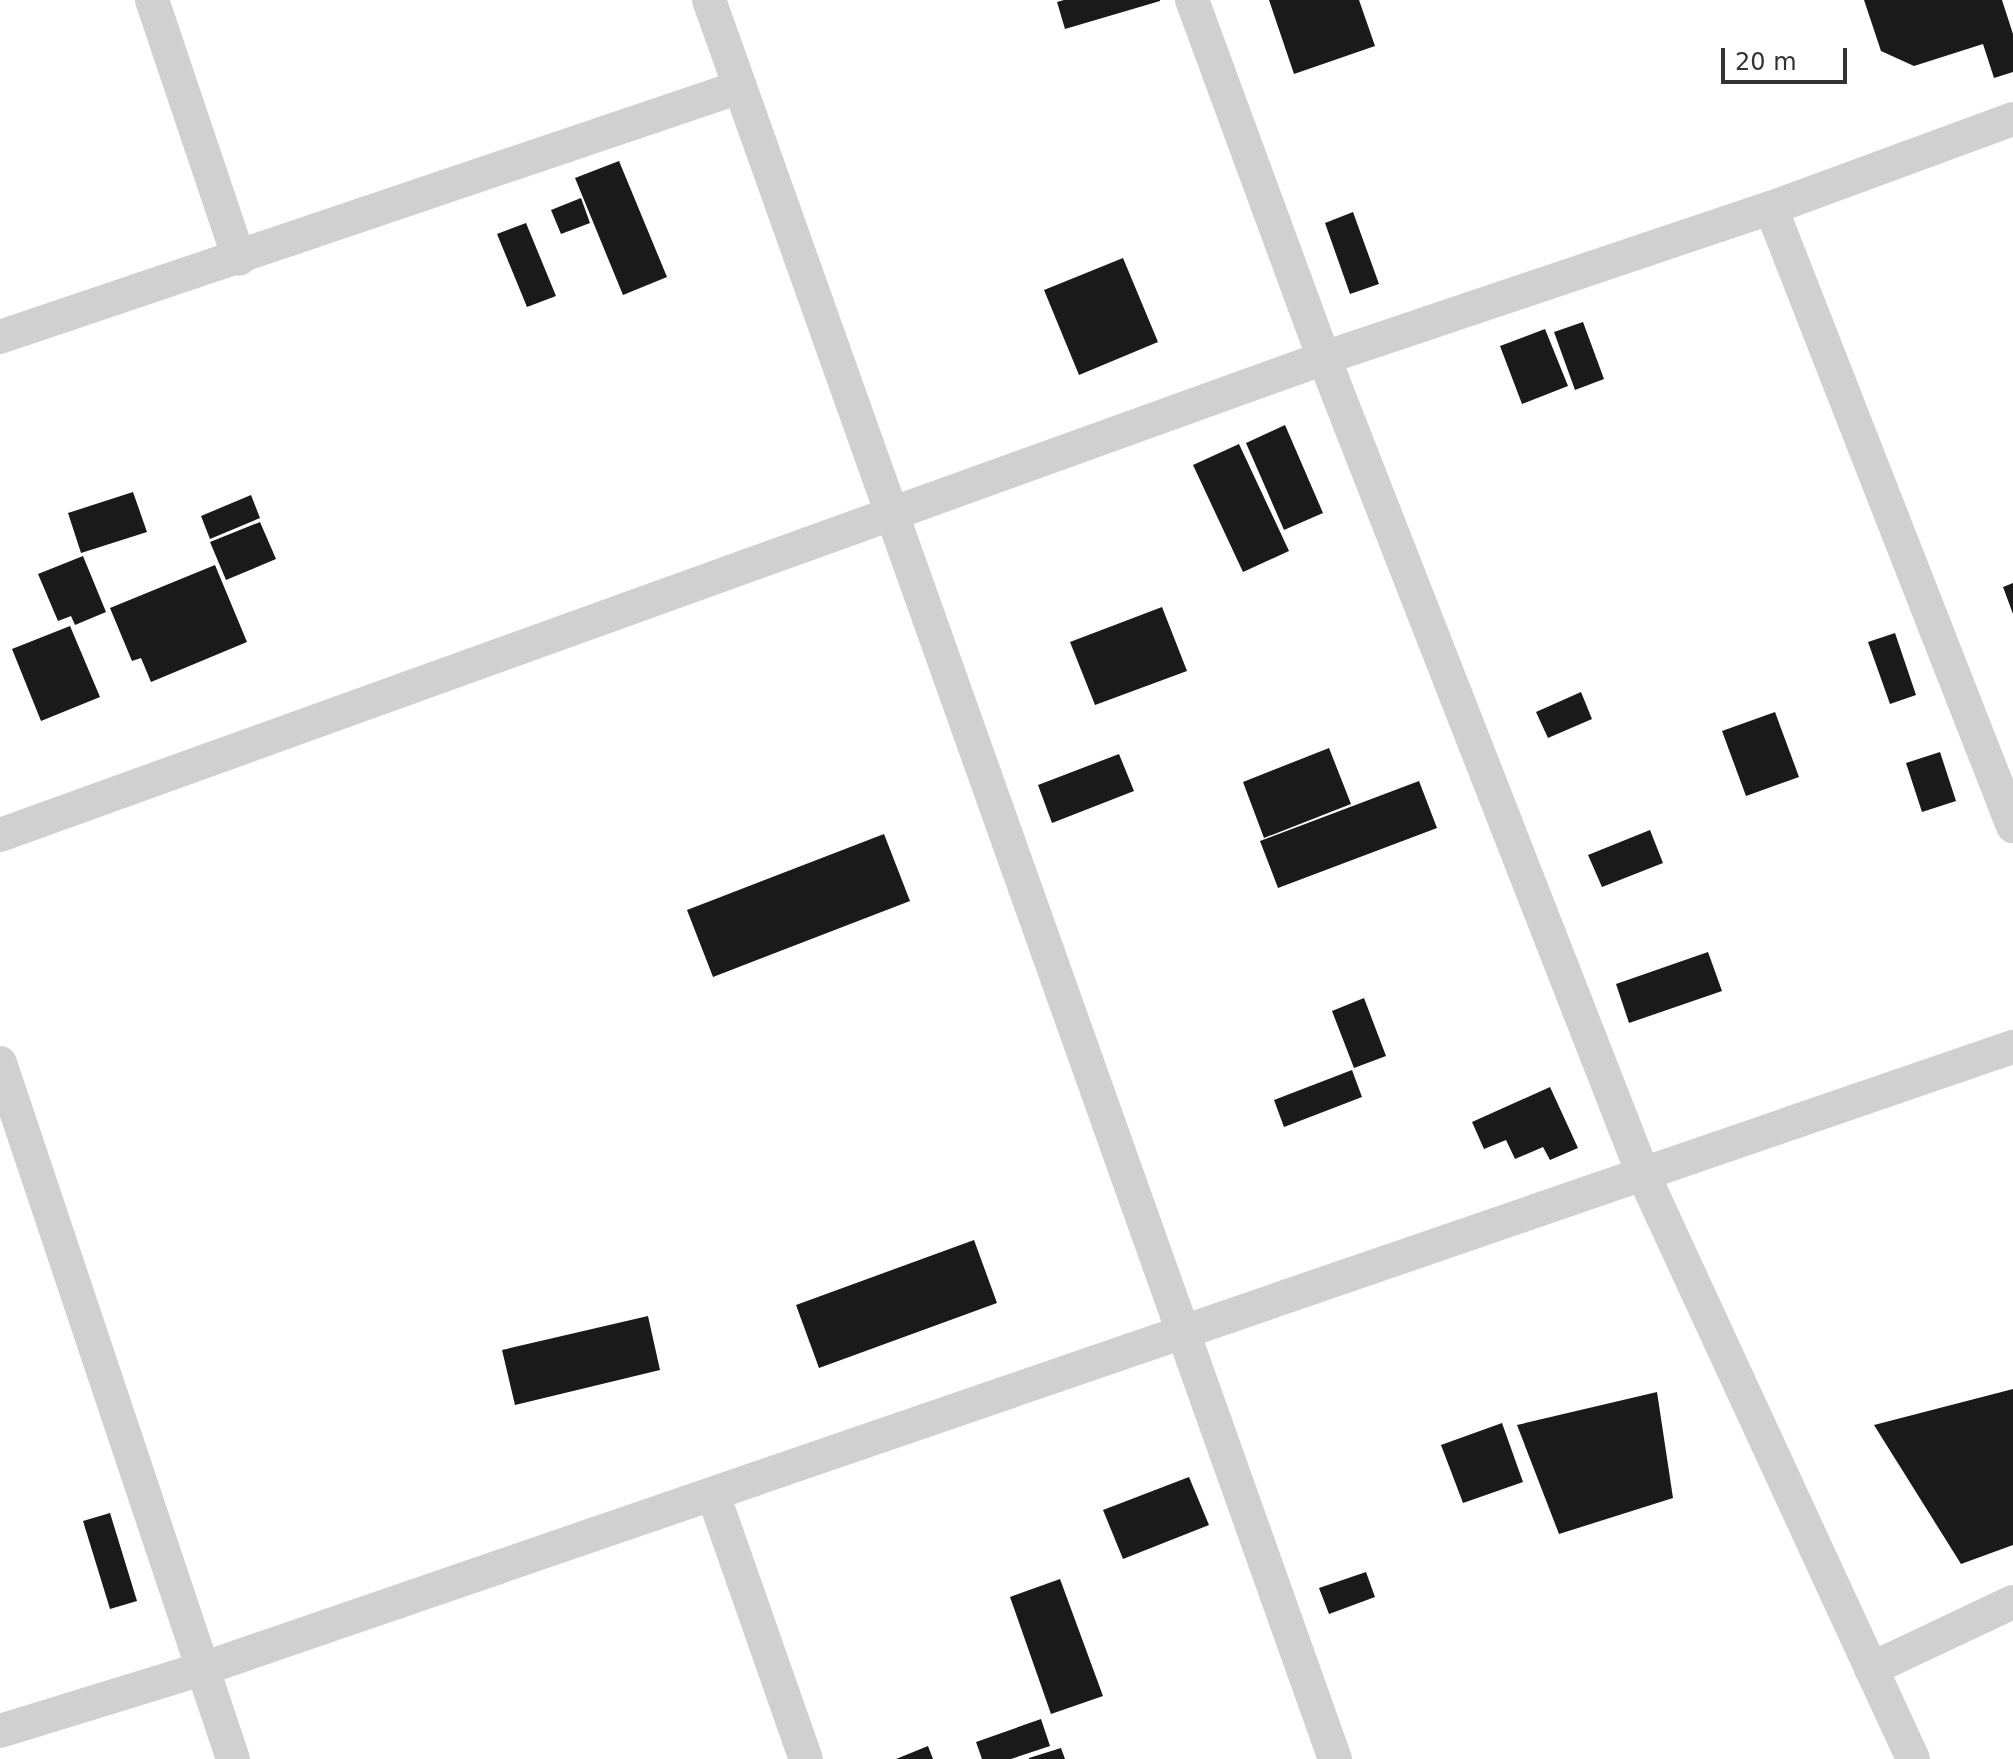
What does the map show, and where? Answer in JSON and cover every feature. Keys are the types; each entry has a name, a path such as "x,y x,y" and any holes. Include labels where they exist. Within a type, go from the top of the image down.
{"street":[{"path":"152,0 239,259"},
{"path":"709,0 1335,1759"},
{"path":"1192,0 1324,358 1643,1174 1913,1759"},
{"path":"0,337 239,259 498,165 740,87"},
{"path":"0,835 893,516 1324,358 1771,208 2013,119"},
{"path":"1771,208 2013,826"},
{"path":"0,1731 202,1669 1182,1329 2013,1047"},
{"path":"0,1063 233,1759"},
{"path":"713,1494 806,1759"},
{"path":"1871,1669 2013,1602"}],"building":[{"path":"1269,0 1359,0 1375,46 1294,74"},
{"path":"1864,0 2002,0 2013,34 2013,72 1994,78 1983,44 1914,66 1881,51"},
{"path":"1160,1 1065,29 1057,2"},
{"path":"619,161 667,277 623,295 575,178"},
{"path":"581,198 590,223 561,234 551,210"},
{"path":"1353,212 1379,284 1350,294 1325,223"},
{"path":"526,223 556,296 527,307 497,234"},
{"path":"1123,258 1158,342 1079,375 1044,290"},
{"path":"1583,322 1604,379 1575,390 1554,332"},
{"path":"1545,329 1568,386 1522,404 1500,346"},
{"path":"1285,425 1323,513 1284,530 1246,443"},
{"path":"1239,444 1289,551 1243,572 1193,465"},
{"path":"133,492 147,532 81,553 68,513"},
{"path":"251,495 260,518 210,539 201,516"},
{"path":"260,522 276,559 226,580 210,542"},
{"path":"83,556 106,612 75,625 71,616 58,621 38,574"},
{"path":"215,565 247,642 151,682 141,658 132,661 110,608"},
{"path":"2013,583 2013,614 2003,587"},
{"path":"1162,607 1187,671 1095,705 1070,642"},
{"path":"70,626 100,697 41,721 12,649"},
{"path":"1895,633 1916,695 1890,704 1868,642"},
{"path":"1581,692 1592,719 1548,738 1536,712"},
{"path":"1775,712 1799,777 1746,796 1722,731"},
{"path":"1329,748 1351,804 1264,838 1243,782"},
{"path":"1940,752 1956,801 1922,812 1906,763"},
{"path":"1119,754 1134,791 1052,823 1038,785"},
{"path":"1419,781 1437,828 1278,888 1260,841"},
{"path":"1650,830 1663,863 1602,887 1588,855"},
{"path":"884,834 910,901 713,977 687,910"},
{"path":"1708,952 1722,991 1629,1023 1616,984"},
{"path":"1364,998 1386,1056 1354,1068 1332,1011"},
{"path":"1352,1070 1362,1097 1284,1127 1274,1100"},
{"path":"1550,1087 1578,1148 1550,1160 1543,1147 1515,1159 1506,1140 1484,1149 1472,1122"},
{"path":"974,1240 997,1303 819,1368 796,1305"},
{"path":"648,1316 660,1370 515,1405 502,1350"},
{"path":"2013,1389 2013,1545 1961,1564 1874,1425"},
{"path":"1657,1392 1673,1498 1559,1534 1517,1425"},
{"path":"1502,1423 1523,1482 1463,1503 1441,1445"},
{"path":"1189,1477 1209,1525 1123,1559 1103,1510"},
{"path":"110,1513 137,1601 110,1609 83,1521"},
{"path":"1366,1572 1375,1597 1329,1614 1319,1588"},
{"path":"1060,1579 1103,1696 1051,1714 1010,1597"},
{"path":"1041,1719 1050,1746 1011,1759 982,1759 976,1742"},
{"path":"928,1746 933,1759 896,1759"},
{"path":"1061,1748 1065,1759 1029,1759 1029,1758"}]}
